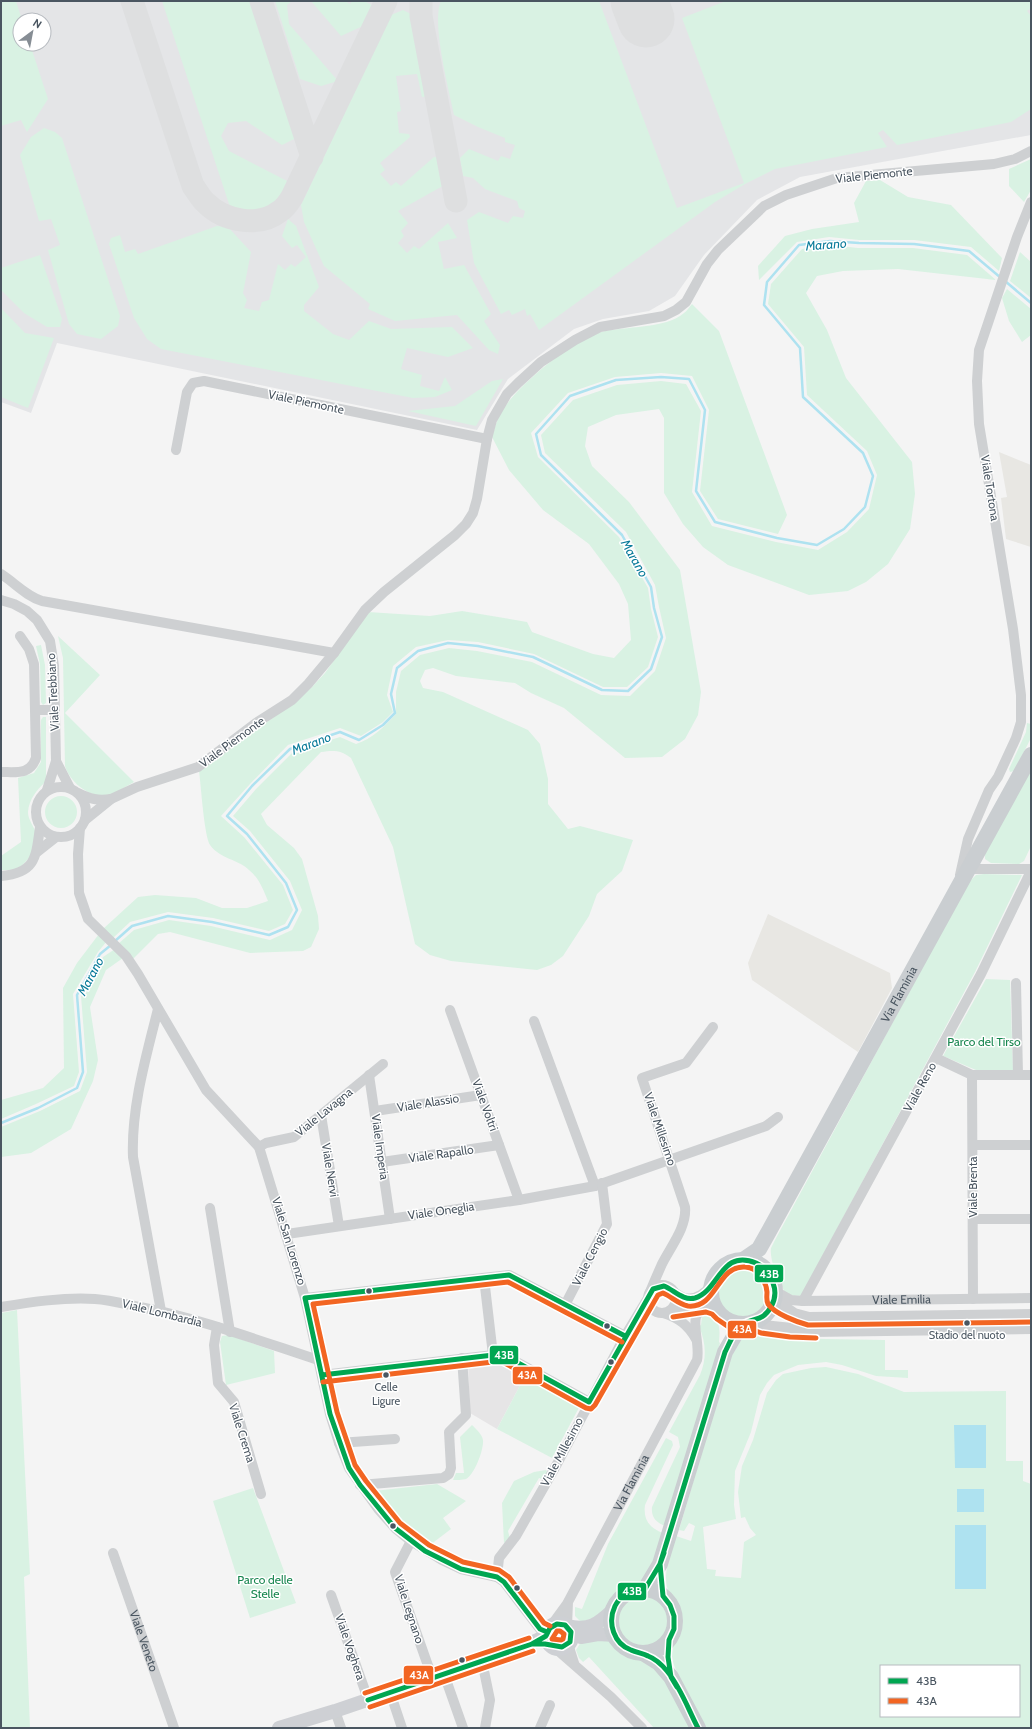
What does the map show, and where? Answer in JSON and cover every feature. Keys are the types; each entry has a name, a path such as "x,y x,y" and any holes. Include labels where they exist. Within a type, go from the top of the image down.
{"main road":[{"name":"Via Flaminia","path":"743,1260 759,1249 1031,755"},
{"name":"Via Flaminia","path":"768,1233 767,1254 771,1276"},
{"path":"645,1589 660,1564 725,1352 727,1333 715,1309 712,1296 712,1284 720,1270 727,1264 743,1260 759,1264 771,1276 775,1296 766,1314 748,1323 735,1334 725,1352"},
{"path":"715,1309 728,1319 748,1323"},
{"path":"660,1564 662,1596"},
{"path":"638,1589 657,1592 662,1596 670,1605 674,1616 674,1629 668,1640 657,1649 643,1652 629,1650 618,1641 611,1623 613,1610 616,1604 625,1594 638,1589"},
{"path":"567,1626 583,1628 595,1625 613,1610"},
{"path":"555,1639 571,1632 567,1626"},
{"path":"279,1728 335,1711 532,1644 555,1639 598,1634 615,1635"},
{"path":"668,1640 668,1657 671,1677"},
{"path":"643,1652 659,1663 671,1677 698,1728"}],"street":[{"name":"Viale Piemonte","path":"83,824 111,799 137,787 169,778 198,767 208,761 256,723 292,700 323,668 364,610 455,535 466,524 473,513 477,499 487,439 492,420 507,394 541,362 575,340 600,327 664,316 676,310 686,302 718,250 764,206 786,195 837,178 994,164 1015,159 1031,151"},
{"name":"Viale Tortona","path":"956,890 968,839 1016,738 1021,722 1021,695 1013,629 979,424 976,381 980,350 999,289 1031,202"},
{"name":"Viale Piemonte","path":"176,450 188,392 193,382 204,381 487,439"},
{"path":"1,574 30,597 42,600 334,654"},
{"name":"Viale Trebbiano","path":"1,600 14,604 37,620 45,631 53,653 56,761 47,790"},
{"path":"1,772 27,770 36,758 34,664 29,649 20,636"},
{"path":"35,710 55,710"},
{"name":"Viale Trebbiano","path":"56,761 74,791"},
{"path":"998,777 1009,796"},
{"path":"1,876 22,872 26,869 37,852 59,837 69,836 83,824 85,806 74,791 62,786 54,787 47,790 37,803 35,811 36,819 40,827 45,831 59,837 72,843 78,854"},
{"name":"Viale Piemonte","path":"74,791 96,800 111,799"},
{"name":"Viale San Lorenzo","path":"83,824 78,854 80,893 83,908 88,919 126,956 206,1090 259,1147 306,1298 330,1414 349,1468 360,1485 387,1519 411,1541 442,1560 461,1569 497,1577"},
{"path":"37,852 40,827"},
{"path":"968,869 1031,870"},
{"name":"Viale Reno","path":"804,1301 981,974 1031,870"},
{"path":"1016,983 1018,1075"},
{"path":"158,1009 136,1108 132,1140 133,1157 161,1311"},
{"name":"Viale Voltri","path":"450,1010 519,1200"},
{"path":"534,1021 599,1184"},
{"name":"Viale Millesimo","path":"497,1577 499,1558 516,1536 625,1336 649,1295 662,1264 684,1222 686,1215 685,1207 642,1078 686,1063 713,1028"},
{"path":"936,1058 972,1075 1031,1075"},
{"name":"Viale Lavagna","path":"259,1147 266,1143 294,1137 383,1064"},
{"name":"Viale Imperia","path":"369,1075 390,1219"},
{"name":"Viale Brenta","path":"972,1075 973,1299"},
{"name":"Viale Alassio","path":"375,1111 481,1096"},
{"name":"Viale Nervi","path":"321,1115 339,1226"},
{"name":"Viale Oneglia","path":"287,1234 519,1200 599,1184 766,1126 778,1117"},
{"path":"972,1145 1031,1145"},
{"name":"Viale Rapallo","path":"382,1162 499,1146"},
{"name":"Viale Cengio","path":"565,1304 607,1224 599,1184"},
{"path":"210,1208 230,1332"},
{"path":"973,1219 1031,1219"},
{"path":"662,1264 661,1278 676,1299 663,1312"},
{"path":"306,1298 509,1275 625,1336"},
{"path":"484,1278 493,1355"},
{"path":"697,1342 686,1324 674,1316 650,1306 649,1295 657,1286 670,1289 685,1298 694,1298 701,1295 712,1284"},
{"name":"Viale Emilia","path":"775,1296 791,1300 804,1301 1031,1298"},
{"name":"Viale Emilia","path":"775,1296 794,1314 809,1318 1031,1315"},
{"name":"Viale Lombardia","path":"1,1308 24,1304 95,1299 161,1311 217,1327 318,1360"},
{"name":"Viale Millesimo","path":"631,1326 646,1315 694,1306 715,1309"},
{"name":"Via Flaminia","path":"567,1626 568,1602 692,1373 697,1360 696,1317 699,1312 715,1309"},
{"path":"748,1323 811,1331 1031,1328"},
{"name":"Viale Crema","path":"217,1327 214,1345 218,1383 234,1402 261,1494"},
{"path":"322,1374 502,1354 590,1402"},
{"path":"360,1485 443,1478 449,1474 451,1468 449,1432 466,1415 462,1358"},
{"path":"339,1443 395,1439"},
{"name":"Viale Legnano","path":"411,1541 395,1572 438,1676 463,1728"},
{"name":"Viale Veneto","path":"113,1553 174,1728"},
{"path":"497,1577 504,1582 540,1629 555,1639 574,1663 642,1728"},
{"name":"Viale Voghera","path":"331,1594 368,1699"},
{"path":"555,1639 568,1602"},
{"path":"482,1661 490,1700 487,1727"},
{"path":"390,1692 402,1728"},
{"path":"540,1728 550,1705"},
{"path":"335,1711 341,1728"}],"shaded area":[{"path":"1,1 1031,1 1031,135 800,177 757,200 704,255 675,296 649,311 603,319 574,329 508,379 477,430 57,343 31,413 1,402"},
{"path":"999,452 1031,465 1031,547 1006,539 1001,498 1007,497"},
{"path":"768,914 890,973 892,988 858,1052 752,980 748,963"},
{"path":"500,1360 526,1374 497,1429 470,1413 468,1364"}],"green space":[{"path":"1,1 16,1 19,12 12,12 12,52 33,52 48,99 27,132 21,120 1,126"},
{"path":"162,1 251,1 296,138 282,145 246,121 228,123 221,136 229,151 291,183 283,200 265,210 231,210"},
{"path":"275,1 292,1 287,5 289,24 338,81 321,86 300,79"},
{"path":"311,1 345,1 350,4 352,1 364,1 372,5 365,25 341,36"},
{"path":"441,1 599,1 677,208 744,183 682,18 726,1 1031,1 1031,8 1027,11 1031,16 1031,109 1011,122 897,145 883,130 878,133 887,147 775,169 745,184 715,202 539,330 530,314 527,316 525,309 512,315 509,310 501,314 474,263 467,220 479,212 508,223 513,216 523,218 525,211 519,208 517,201 485,189 473,178 463,176 460,158 469,149 498,161 501,156 510,159 515,145 505,142 505,138 454,115 439,40 438,11"},
{"path":"403,10 415,16 431,96 422,97 417,74 396,76 401,111 397,112 399,133 409,134 410,137 380,163 385,170 380,174 391,186 396,182 401,186 434,157 442,158 448,183 398,211 408,223 401,231 404,236 398,243 407,253 414,246 419,249 448,223 457,238 438,242 444,269 464,265 491,314 484,321 500,345 498,354 489,350 457,315 395,321 368,309 370,304 324,266 304,222 301,205 391,15"},
{"path":"44,128 55,132 62,138 120,316 118,326 101,339 77,334 69,324 48,250 60,245 51,219 39,221 20,155 31,137"},
{"path":"1031,159 1031,190 1024,202 1009,186 1009,169"},
{"path":"880,180 908,197 951,205 1002,258 999,271 971,247 914,240 859,240 829,237 797,242 759,280 758,266 785,236 812,229 859,222 854,203 866,181"},
{"path":"288,219 296,226 319,287 304,305 304,311 333,334 349,340 369,321 391,329 452,327 473,348 448,357 407,348 401,369 422,375 420,386 439,391 445,377 452,390 435,397 413,398 161,349 147,339 134,318 109,244 111,238 120,235 125,252 135,249 138,254 217,226 228,227 251,252 243,293 247,300 244,308 259,311 262,302 269,300 278,264 285,270 291,264 295,267 306,257 297,245 292,248 282,236"},
{"path":"830,245 858,248 913,248 967,255 996,280 898,269 843,271 817,276 806,293 827,330 846,378 912,462 915,494 910,529 888,564 866,582 848,591 809,595 728,565 703,547 683,524 664,493 664,418 659,409 616,415 588,427 585,446 592,466 629,502 680,570 701,692 698,715 685,739 662,757 625,758 564,708 531,693 515,683 456,676 433,668 425,670 420,681 423,688 443,692 528,730 540,744 548,779 548,804 568,829 580,826 633,840 622,871 597,894 589,916 563,956 551,965 537,970 451,961 430,955 415,944 393,847 351,758 344,753 334,751 321,752 261,814 267,825 294,848 302,859 318,916 319,929 311,947 303,951 250,953 170,932 158,934 133,959 118,944 134,930 169,920 211,926 270,940 292,930 302,910 290,881 250,831 233,816 256,789 293,752 340,737 356,744 367,739 383,727 396,714 396,692 401,671 420,655 449,648 477,651 532,662 601,695 630,696 655,671 666,638 655,585 626,532 545,453 541,435 573,400 617,385 661,381 686,384 701,411 692,492 712,526 776,542 818,550 847,532 869,509 877,475 867,451 807,395 804,347 768,304 771,284 802,249"},
{"path":"1020,252 1031,262 1031,298 1010,281"},
{"path":"40,255 62,319 60,327 47,327 24,313 1,290 1,268"},
{"path":"1007,289 1031,309 1031,335 1022,342 1009,321 1002,298"},
{"path":"692,304 719,331 787,515 778,534 718,519 700,491 709,410 692,376 661,373 615,377 568,393 531,433 538,457 619,537 648,588 651,609 658,637 648,667 627,687 603,687 534,654 478,642 448,640 416,647 393,666 387,695 393,712 383,722 361,736 340,728 288,745 221,816 244,837 283,885 293,910 285,924 269,931 213,918 168,912 130,922 112,939 103,929 138,897 155,895 196,898 222,908 247,908 268,901 260,884 245,866 214,850 210,845 204,821 199,771 295,702 312,687 325,673 368,612 430,616 462,611 527,622 532,632 593,654 614,658 631,640 628,604 619,584 589,544 543,510 509,470 492,437 499,416 511,399 547,364 575,344 601,332 667,322 684,313"},
{"path":"1,308 25,333 54,338 28,408 1,397"},
{"path":"503,379 476,426 408,411 455,406 492,381"},
{"path":"58,636 100,675 65,713 134,782 109,796 99,796 86,791 75,783 67,772 65,766 63,658"},
{"path":"41,645 45,665 46,703 43,705 41,702 40,664 36,646"},
{"path":"43,717 46,717 46,781 32,799 28,812 29,818 36,833 36,843 32,854 20,867 16,869 1,870 1,856 21,842 18,778 34,773 41,762 41,720"},
{"path":"1027,723 1031,724 1031,738 1014,771 1010,772 1009,769 1026,732"},
{"path":"1031,769 1031,846 1024,861 1019,864 991,863 985,859 985,852"},
{"path":"61,796 70,799 74,803 77,812 74,821 70,825 61,828 52,825 48,821 45,812 48,803 52,799"},
{"path":"976,875 1022,875 975,972 801,1296 787,1295 781,1286 776,1273 771,1248 968,883"},
{"path":"99,934 107,941 98,952 73,994 79,1072 74,1086 1,1119 1,1100 43,1088 64,1068 63,988 77,963"},
{"path":"115,949 123,958 106,970 90,1007 98,1060 93,1081 71,1129 31,1153 1,1157 1,1127 40,1111 80,1091 87,1072 81,996 103,957"},
{"name":"Parco del Tirso","path":"986,979 1010,980 1013,1070 976,1070 943,1056"},
{"path":"743,1267 757,1271 764,1278 768,1292 764,1306 757,1313 743,1317 729,1313 722,1306 718,1292 722,1278 729,1271"},
{"path":"17,1310 30,1574 24,1577 30,1728 1,1728 1,1313"},
{"path":"708,1314 715,1319 719,1326 720,1343 666,1526 659,1523 653,1517 652,1507 680,1447 678,1437 669,1432 700,1375 704,1363 705,1350 699,1326 701,1325 702,1317"},
{"path":"746,1332 754,1332 768,1338 885,1340 885,1370 908,1370 908,1378 876,1376 842,1365 826,1362 798,1365 774,1375 760,1395 751,1432 735,1471 734,1505 736,1519 703,1527 707,1569 716,1570 715,1576 741,1578 744,1542 756,1535 750,1528 745,1517 741,1518 738,1492 742,1466 753,1440 767,1393 776,1380 783,1374 811,1368 826,1367 858,1374 904,1392 1006,1391 1006,1461 1023,1461 1023,1481 1031,1484 1031,1728 706,1728 676,1670 672,1656 680,1615 666,1583 668,1563 676,1536 691,1541 695,1526 689,1523 684,1531 679,1530 729,1360"},
{"path":"229,1335 274,1351 275,1373 226,1385 220,1342 222,1336"},
{"path":"526,1374 581,1404 552,1458 497,1429"},
{"path":"472,1425 479,1432 483,1440 476,1467 466,1479 453,1480 456,1473 464,1473 460,1437"},
{"path":"666,1438 672,1441 673,1445 645,1505 646,1519 651,1526 663,1533 657,1553 648,1574 639,1583 621,1590 604,1614 581,1622 575,1616 575,1607 582,1609 608,1544"},
{"path":"546,1470 548,1473 544,1480 539,1478 508,1531 510,1539 504,1543 502,1503 514,1481 534,1472"},
{"path":"437,1484 466,1501 443,1518 451,1529 430,1545 399,1517 374,1491"},
{"name":"Parco delle Stelle","path":"253,1488 296,1603 250,1618 213,1501"},
{"path":"648,1596 653,1597 661,1603 667,1611 667,1631 661,1639 653,1645 638,1646 633,1645 625,1639 619,1631 618,1616 619,1611 625,1603 633,1597"},
{"path":"609,1640 622,1652 640,1658 659,1670 690,1728 654,1728 589,1657 583,1662 579,1658 576,1650 581,1642"}],"water":[{"path":"954,1425 986,1425 986,1468 955,1468"},
{"path":"957,1489 984,1489 984,1512 957,1512"},
{"path":"955,1525 986,1525 986,1589 955,1589"}],"waterway":[{"name":"Marano","path":"115,941 132,926 168,916 212,922 269,935 288,927 297,910 286,883 247,834 227,816 252,786 290,749 340,732 359,740 383,725 395,713 391,694 397,668 418,651 448,643 478,646 533,657 602,690 628,691 651,669 662,637 654,608 651,587 622,535 541,455 536,434 570,396 616,380 661,377 689,379 705,410 696,491 715,522 777,538 817,545 844,529 865,507 873,476 863,453 803,397 800,348 764,305 767,282 799,245 830,241 914,244 969,251 1001,278"},
{"name":"Marano","path":"1005,281 1031,303"},
{"name":"Marano","path":"1,1123 38,1108 77,1088 83,1072 77,995 100,954 111,945"}],"taxiway":[{"path":"132,1 193,186 202,199 213,209 232,218 252,221 272,216 284,208 292,197 386,1"},
{"path":"261,1 312,157"},
{"path":"421,1 421,16 456,201"}],"runway":[{"path":"639,1 646,19"}],"transit line":[{"name":"43B","path":"322,1375 502,1354 589,1402 653,1289 664,1286 683,1297 691,1299 703,1294 721,1272 735,1261 744,1260 756,1263 762,1267 771,1277 774,1286 775,1295 771,1307 765,1315 740,1326 725,1352 660,1564 645,1589 627,1593 620,1598 615,1606 612,1619 612,1626 616,1638 620,1643 633,1651 651,1657 659,1662 665,1669 680,1691 698,1728"},
{"name":"43A","path":"323,1382 501,1361 586,1408 591,1409 595,1405 658,1295 663,1293 681,1304 688,1306 698,1305 705,1301 728,1273 736,1268 745,1267 753,1269 763,1279 767,1292 767,1302 771,1308 786,1317 808,1325 1031,1322"},
{"name":"43B","path":"547,1632 540,1629 504,1582 497,1577 461,1569 425,1551 395,1528 360,1485 349,1468 330,1414 305,1298 509,1275 625,1336"},
{"name":"43A","path":"550,1626 544,1623 509,1577 499,1570 463,1562 429,1545 400,1523 366,1481 355,1465 337,1412 313,1304 508,1282 622,1342"},
{"name":"43A","path":"673,1317 706,1312 712,1314 733,1330 751,1329 761,1333 790,1337 816,1338"},
{"name":"43B","path":"664,1553 660,1564 663,1596 670,1605 674,1616 674,1629 669,1640 668,1657 671,1677 677,1687"},
{"name":"43B","path":"557,1624 565,1625 571,1632 570,1642 562,1647 545,1644 532,1644 546,1636 550,1628 557,1624"},
{"name":"43A","path":"557,1631 564,1634 563,1639 552,1639 557,1631"},
{"name":"43A","path":"365,1693 529,1638"},
{"name":"43B","path":"368,1700 532,1644"},
{"name":"43B","path":"368,1700 532,1644"},
{"name":"43A","path":"370,1707 533,1651"}],"place":[{"name":"Stadio del nuoto","path":"967,1323"},
{"name":"Celle Ligure","path":"386,1375"}]}
